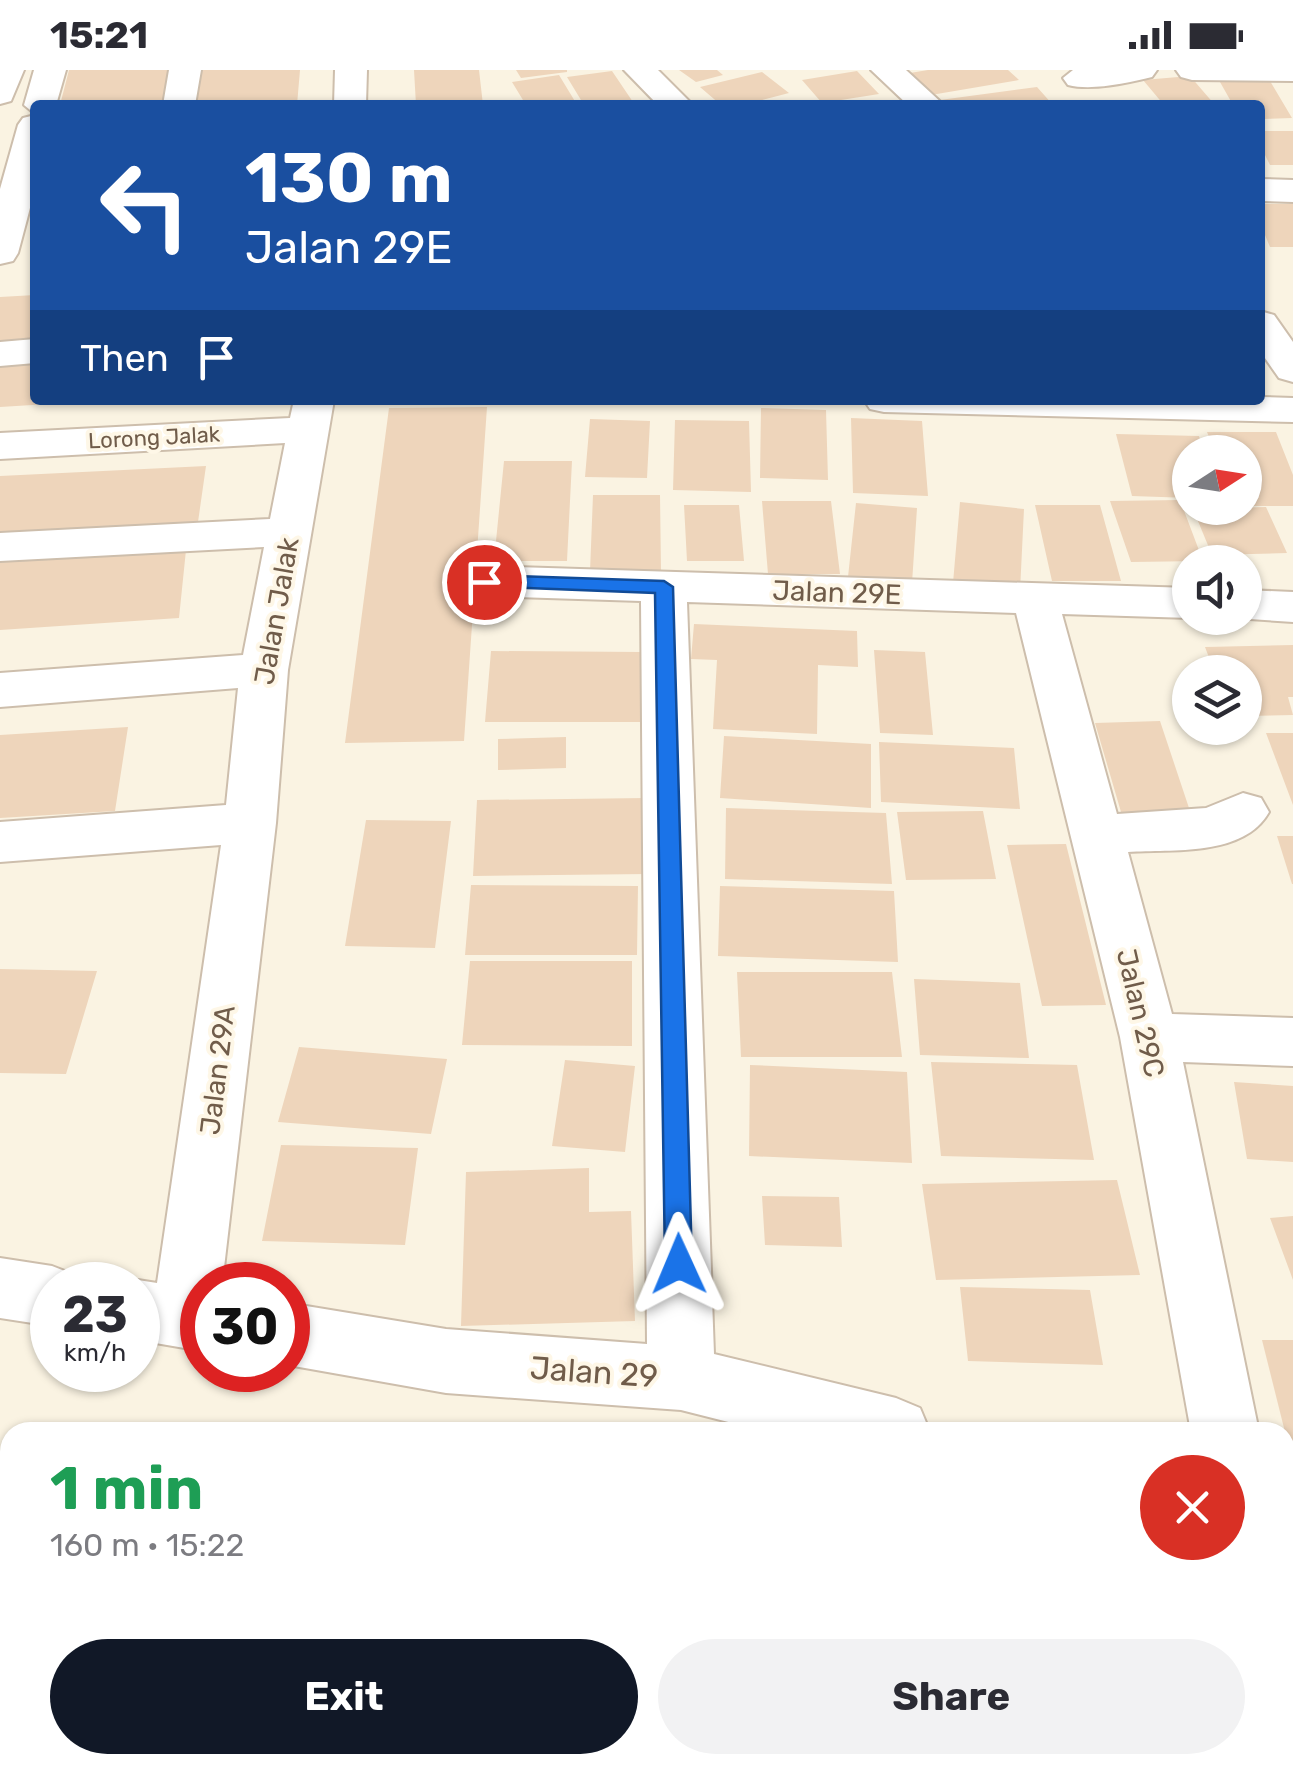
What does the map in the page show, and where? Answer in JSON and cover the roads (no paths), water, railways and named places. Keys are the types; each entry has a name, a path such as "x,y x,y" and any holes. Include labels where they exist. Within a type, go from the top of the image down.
{"street":[{"path":"0,94 8,70"},
{"path":"41,100 50,70"},
{"path":"180,100 185,70"},
{"path":"350,100 351,70"},
{"path":"640,70 672,100"},
{"path":"887,70 922,100"},
{"path":"1074,74 1141,70"},
{"path":"1192,70 1293,71"},
{"path":"1074,74 1098,100"},
{"path":"0,253 30,143"},
{"path":"1265,190 1293,191"},
{"path":"0,268 30,266"},
{"path":"1274,333 1293,370"},
{"path":"0,354 30,351"},
{"path":"1088,405 1293,410"},
{"name":"Lorong Jalak","path":"0,446 311,414"},
{"name":"Jalan Jalak","path":"250,823 264,670 311,414"},
{"path":"0,547 289,532"},
{"name":"Jalan 29E","path":"484,582 1172,602"},
{"path":"664,587 681,1378"},
{"name":"Jalan 29C","path":"1036,598 1149,1036 1224,1422"},
{"path":"1262,605 1293,606"},
{"path":"0,690 264,670"},
{"path":"1097,835 1215,827 1244,812"},
{"path":"0,842 250,823"},
{"name":"Jalan 29A","path":"175,1316 250,823"},
{"path":"1149,1036 1293,1042"},
{"path":"0,1288 30,1293"},
{"name":"Jalan 29","path":"310,1338 446,1361 681,1378 856,1422"}]}
